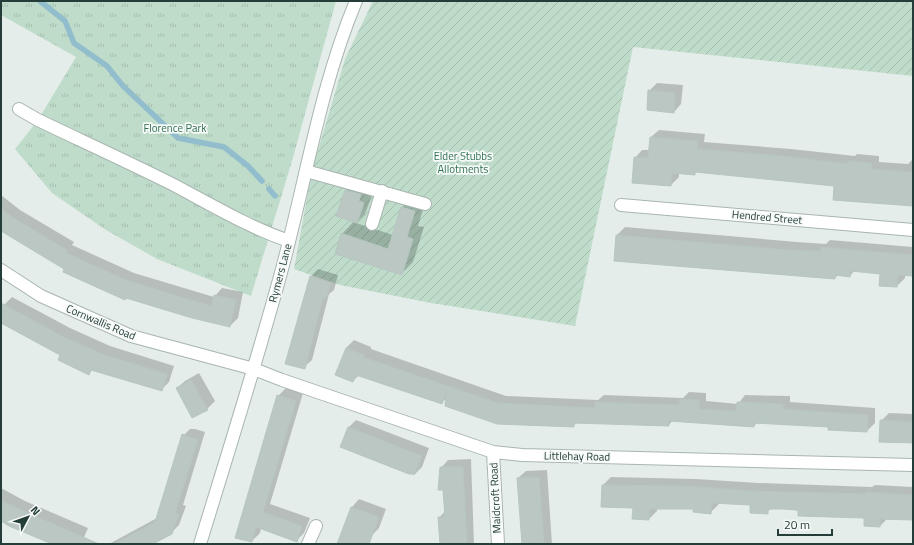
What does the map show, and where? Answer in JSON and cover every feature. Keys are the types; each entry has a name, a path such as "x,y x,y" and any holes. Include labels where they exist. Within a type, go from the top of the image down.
{"street":[{"name":"Rymers Lane","path":"201,544 254,369 289,241 324,97 356,1"},
{"path":"19,109 38,120 170,183 270,235 289,241"},
{"path":"306,171 425,204"},
{"path":"372,224 382,191"},
{"name":"Hendred Street","path":"621,205 913,230"},
{"name":"Cornwallis Road","path":"1,270 41,296 132,336 254,369"},
{"name":"Littlehay Road","path":"254,369 282,380 493,452 522,455 913,465"},
{"name":"Maidcroft Road","path":"493,452 498,544"},
{"path":"308,544 316,526"}],"green space":[{"name":"Florence Park","path":"1,1 336,1 292,161 251,296 157,259 106,230 52,193 15,149 38,120 76,57 1,15"},
{"name":"Elder Stubbs Allotments","path":"373,1 913,1 913,76 633,47 575,326 431,303 340,285 294,269 312,170 345,59"}],"building":[{"path":"648,90 675,93 674,113 647,110"},
{"path":"650,137 698,141 697,149 783,156 848,164 848,161 872,163 871,169 913,172 913,206 833,200 834,186 695,172 695,175 672,173 671,186 632,183 634,157 648,158"},
{"path":"345,190 361,194 359,201 364,203 357,223 336,216"},
{"path":"401,207 415,211 407,237 413,239 402,275 335,254 341,233 388,249"},
{"path":"1,208 12,217 67,250 66,253 126,280 211,306 214,295 236,300 230,327 192,318 126,298 125,300 63,272 64,269 1,231"},
{"path":"616,235 788,250 821,251 821,247 913,255 913,276 898,275 897,287 879,286 880,274 851,271 850,277 835,275 835,279 614,261"},
{"path":"310,276 331,283 326,299 323,298 305,369 285,364"},
{"path":"1,303 62,336 102,354 167,374 162,391 91,370 89,375 58,360 60,355 1,323"},
{"path":"346,348 364,355 363,357 498,403 595,408 595,402 679,405 680,399 699,400 699,409 736,411 737,402 783,404 783,409 868,415 867,432 828,430 828,427 754,423 754,427 669,421 669,426 574,423 574,427 497,424 445,406 446,392 442,404 356,375 353,382 335,375"},
{"path":"191,380 208,410 192,418 176,388"},
{"path":"277,395 296,401 263,512 302,526 297,542 256,527 252,542 235,538"},
{"path":"880,420 913,422 913,443 879,442"},
{"path":"348,427 422,456 415,474 409,474 340,447"},
{"path":"182,434 198,440 175,513 179,514 172,534 153,544 114,544 155,522"},
{"path":"440,467 463,467 467,544 440,544 438,517 445,517 443,490 438,490"},
{"path":"539,477 544,544 522,544 517,478"},
{"path":"602,485 688,486 750,491 866,494 866,492 913,495 913,520 880,519 880,527 864,526 864,518 798,516 798,510 784,509 768,509 768,514 750,513 750,505 712,503 711,514 693,512 693,509 649,509 649,520 632,519 633,508 601,507"},
{"path":"1,500 99,544 52,544 9,526 1,521"},
{"path":"351,507 379,517 369,544 337,544"}],"waterway":[{"path":"40,1 65,21 74,43 107,66 123,86 178,138 224,147 248,166 262,181"},
{"path":"269,189 275,196"}]}
